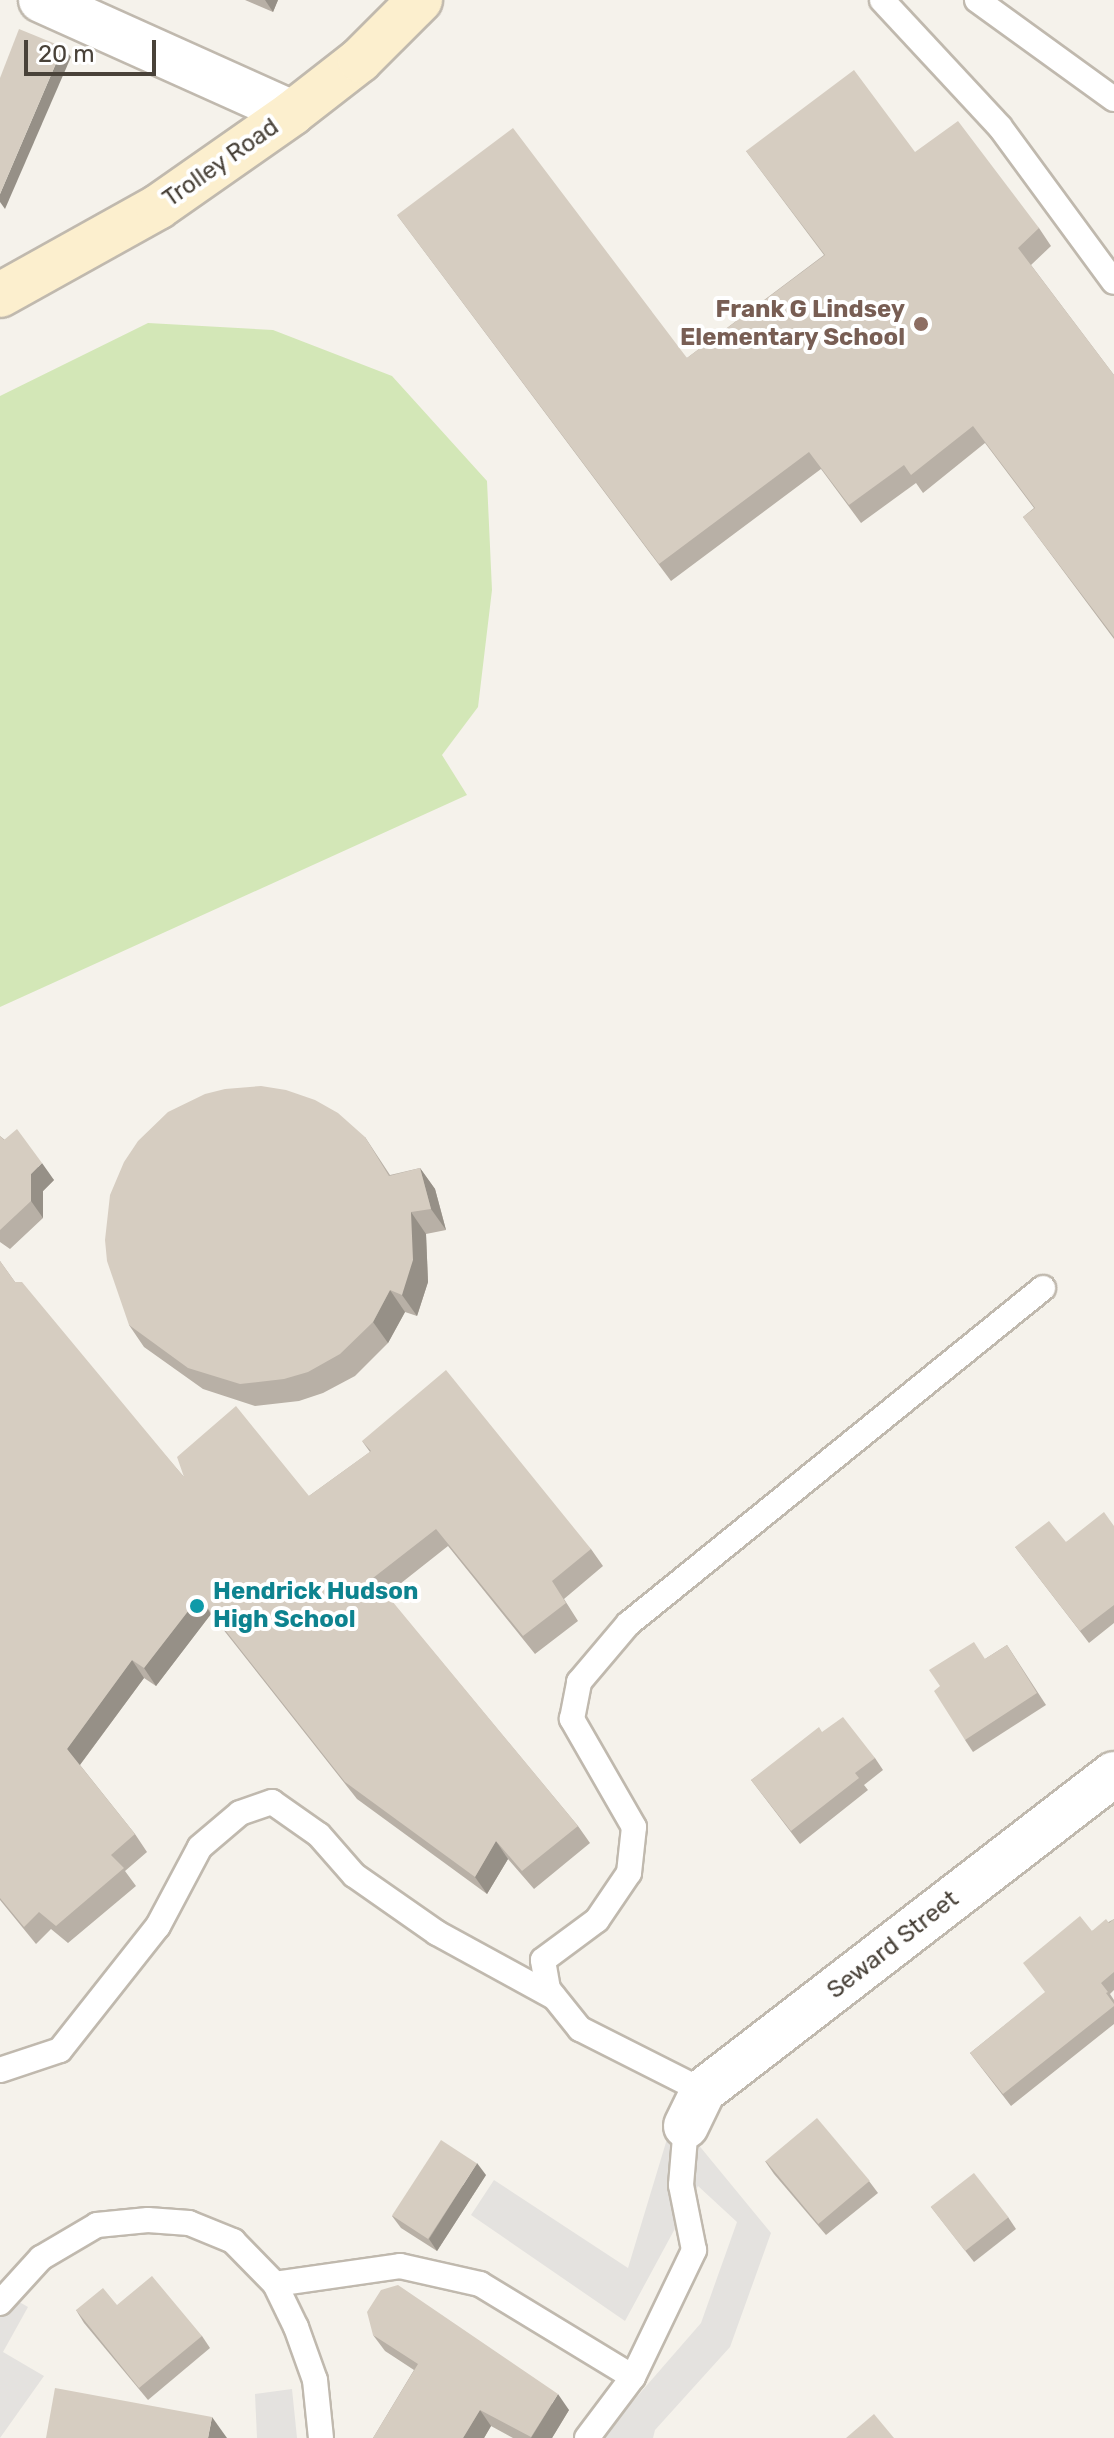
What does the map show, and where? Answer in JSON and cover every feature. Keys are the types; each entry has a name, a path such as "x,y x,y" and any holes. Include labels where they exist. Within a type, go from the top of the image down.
{"street":[{"path":"41,0 292,113"},
{"name":"Trolley Road","path":"7,286 158,207 292,113 360,60 420,0"},
{"name":"Seward Street","path":"695,2108 1114,1774"}],"lane":[{"path":"882,0 1000,127 1114,282"},
{"path":"977,0 1114,99"},
{"path":"587,2438 633,2377 694,2250 681,2185 695,2108 580,2029 548,1989 543,1960 597,1920 629,1873 634,1827 572,1719 579,1682 628,1624 1043,1288"},
{"path":"0,2070 60,2050 158,1926 200,1847 240,1813 272,1802 319,1835 354,1875 437,1933 554,1997"},
{"path":"0,2303 41,2258 97,2225 148,2220 189,2223 233,2241 275,2284 296,2327 315,2380 321,2438"},
{"path":"275,2284 400,2266 480,2284 633,2377"}],"green space":[{"path":"148,323 273,330 392,376 487,481 492,590 478,707 442,755 467,795 0,1007 0,396"}],"shaded area":[{"path":"670,2129 697,2143 771,2233 730,2347 655,2430 653,2438 601,2438 701,2323 737,2222 698,2186 625,2321 471,2215 494,2180 628,2268"},
{"path":"0,2291 28,2307 3,2352 44,2376 0,2438"},
{"path":"292,2389 297,2438 257,2438 255,2394"}],"building":[{"path":"19,29 63,47 0,194 0,78"},
{"name":"Frank G Lindsey Elementary School","path":"854,70 915,152 958,121 1039,228 1018,248 1114,375 1114,637 1023,517 1035,508 973,426 911,475 904,465 849,505 809,452 659,564 397,215 513,128 687,358 825,255 746,151"},
{"path":"261,1086 286,1090 315,1100 338,1113 365,1137 389,1176 420,1168 431,1209 411,1212 413,1260 402,1295 390,1290 373,1322 340,1354 308,1372 284,1379 240,1384 188,1368 129,1325 107,1261 105,1240 110,1195 124,1162 138,1141 168,1112 205,1094"},
{"path":"17,1129 42,1163 31,1174 31,1201 0,1230 0,1136 4,1140"},
{"name":"Hendrick Hudson High School","path":"0,1261 15,1282 22,1282 184,1477 177,1457 236,1406 309,1496 371,1451 362,1441 446,1370 591,1549 552,1581 566,1603 523,1636 436,1529 373,1578 578,1826 522,1871 496,1841 475,1877 345,1782 199,1597 144,1668 132,1660 67,1749 135,1834 111,1855 124,1868 56,1926 39,1912 24,1927 0,1898"},
{"path":"1104,1512 1114,1526 1114,1605 1080,1631 1015,1547 1049,1521 1066,1542"},
{"path":"974,1642 985,1659 1007,1645 1037,1693 965,1740 934,1691 940,1686 929,1670"},
{"path":"843,1717 875,1758 855,1773 859,1778 791,1831 751,1780 819,1727 822,1732"},
{"path":"1080,1916 1092,1931 1106,1919 1109,1923 1114,1919 1114,1972 1101,1983 1114,2006 1003,2094 970,2053 1045,1992 1023,1963"},
{"path":"817,2118 870,2181 818,2224 766,2161"},
{"path":"441,2140 477,2163 428,2239 392,2215"},
{"path":"974,2173 1008,2217 965,2251 931,2207"},
{"path":"152,2276 202,2336 139,2388 76,2310 103,2288 117,2305"},
{"path":"398,2285 558,2394 531,2437 480,2410 463,2438 373,2438 418,2364 373,2335 367,2312 381,2290"},
{"path":"55,2388 212,2417 208,2438 46,2438"},
{"path":"874,2414 894,2438 846,2438"}],"place":[{"name":"Frank G Lindsey Elementary School","path":"921,324"},
{"name":"Hendrick Hudson High School","path":"197,1606"}]}
